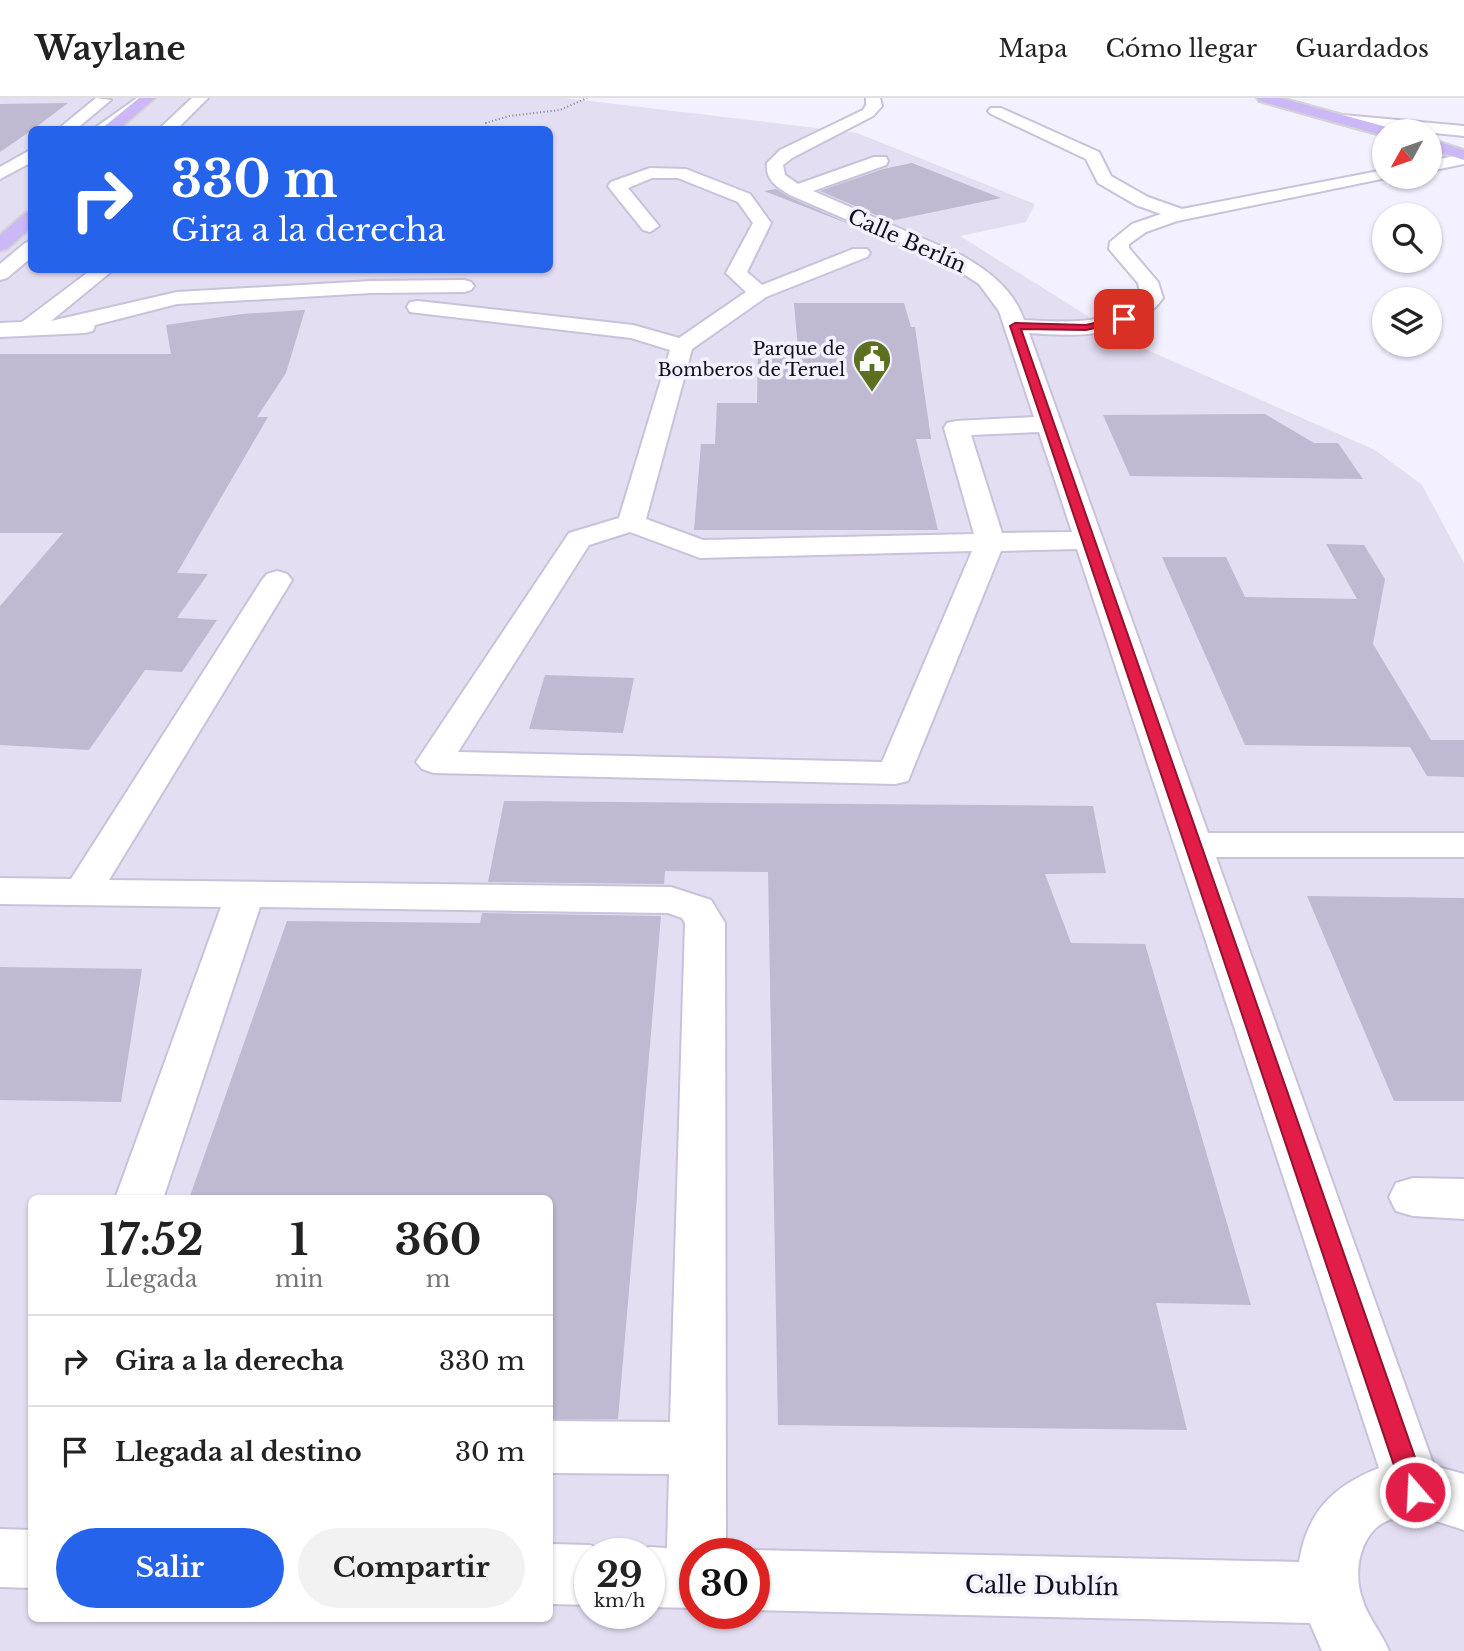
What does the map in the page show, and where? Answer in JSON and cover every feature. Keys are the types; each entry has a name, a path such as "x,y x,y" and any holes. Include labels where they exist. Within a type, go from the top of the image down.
{"main road":[{"path":"113,126 148,98"},
{"path":"133,124 159,98"},
{"path":"1264,98 1372,128"},
{"path":"1442,149 1464,157"},
{"path":"0,233 28,209"},
{"path":"0,246 28,221"}],"street":[{"path":"106,126 148,98"},
{"path":"170,126 201,98"},
{"name":"Calle Berlín","path":"873,98 872,110 862,118 778,159 774,168 777,177 796,191 954,259 996,287 1015,326 1193,845 1439,1497"},
{"path":"70,126 103,100"},
{"path":"996,111 1094,156 1104,179 1142,201 1182,215"},
{"path":"1343,120 1374,120 1464,131"},
{"path":"10,148 28,148"},
{"path":"3,171 28,156"},
{"path":"1442,163 1464,157"},
{"path":"796,191 880,160"},
{"path":"3,171 28,167"},
{"path":"650,226 617,186 650,173 680,173 744,198 762,223 736,273 759,293"},
{"path":"1015,326 1086,327 1113,323 1137,312 1152,298 1152,291 1148,282 1119,249 1120,242 1139,228 1182,215 1372,177"},
{"path":"0,246 28,236"},
{"path":"0,274 28,250"},
{"path":"631,523 682,346 759,293 860,253"},
{"path":"27,329 99,273"},
{"path":"0,330 121,324 237,309 312,304 345,298 389,279 392,273"},
{"path":"61,327 177,298 241,274"},
{"path":"177,298 371,287 464,286"},
{"path":"345,298 633,332 682,346"},
{"path":"1048,424 956,428 990,542 895,773 434,762 579,539 631,523 700,549 990,542 1088,540"},
{"path":"83,891 276,580"},
{"path":"1193,845 1464,845"},
{"path":"0,891 671,901 697,909 705,923 705,957 696,1538"},
{"path":"140,1195 245,894"},
{"path":"1413,1197 1464,1199"},
{"path":"553,1447 698,1448"},
{"path":"1358,1651 1346,1634 1329,1593 1329,1554 1342,1523 1364,1502 1395,1491 1439,1497"},
{"path":"0,1558 28,1559"},
{"path":"553,1574 574,1575"},
{"name":"Calle Dublín","path":"770,1580 1329,1593"}],"path":[{"path":"487,126 486,123 509,116 560,110 587,98"}],"shaded area":[{"path":"0,98 565,98 857,133 1035,204 1026,222 960,236 1129,342 1375,450 1422,485 1464,563 1464,1651 0,1651"}],"building":[{"path":"68,103 37,126 28,126 28,133 0,152 0,104"},
{"path":"912,163 1001,198 890,221 820,191 883,169"},
{"path":"776,189 789,197 859,228 764,191"},
{"path":"794,303 904,303 911,327 915,327 931,439 916,439 938,530 694,530 701,444 715,444 717,403 757,403 758,349 798,349"},
{"path":"305,310 286,373 257,417 268,417 177,573 208,574 177,618 217,620 182,672 145,670 89,750 0,745 0,606 63,533 0,533 0,354 171,354 166,325 242,314"},
{"path":"1265,414 1314,443 1338,443 1363,479 1130,476 1103,415"},
{"path":"1326,544 1364,545 1385,579 1373,644 1431,740 1464,740 1464,777 1427,776 1410,747 1245,745 1162,557 1226,557 1245,597 1357,599"},
{"path":"545,675 634,678 623,733 529,729"},
{"path":"504,801 1093,806 1106,873 1045,874 1071,943 1145,944 1251,1305 1156,1303 1187,1430 778,1425 768,872 665,871 664,884 488,882"},
{"path":"1307,896 1464,898 1464,1101 1394,1101"},
{"path":"482,913 661,916 618,1419 553,1419 553,1195 190,1195 287,921 480,923"},
{"path":"0,967 142,969 121,1102 0,1100"}],"place":[{"name":"Parque de Bomberos de Teruel","path":"872,393"}],"route":[{"path":"1124,319 1086,327 1015,326 1415,1492"}]}
